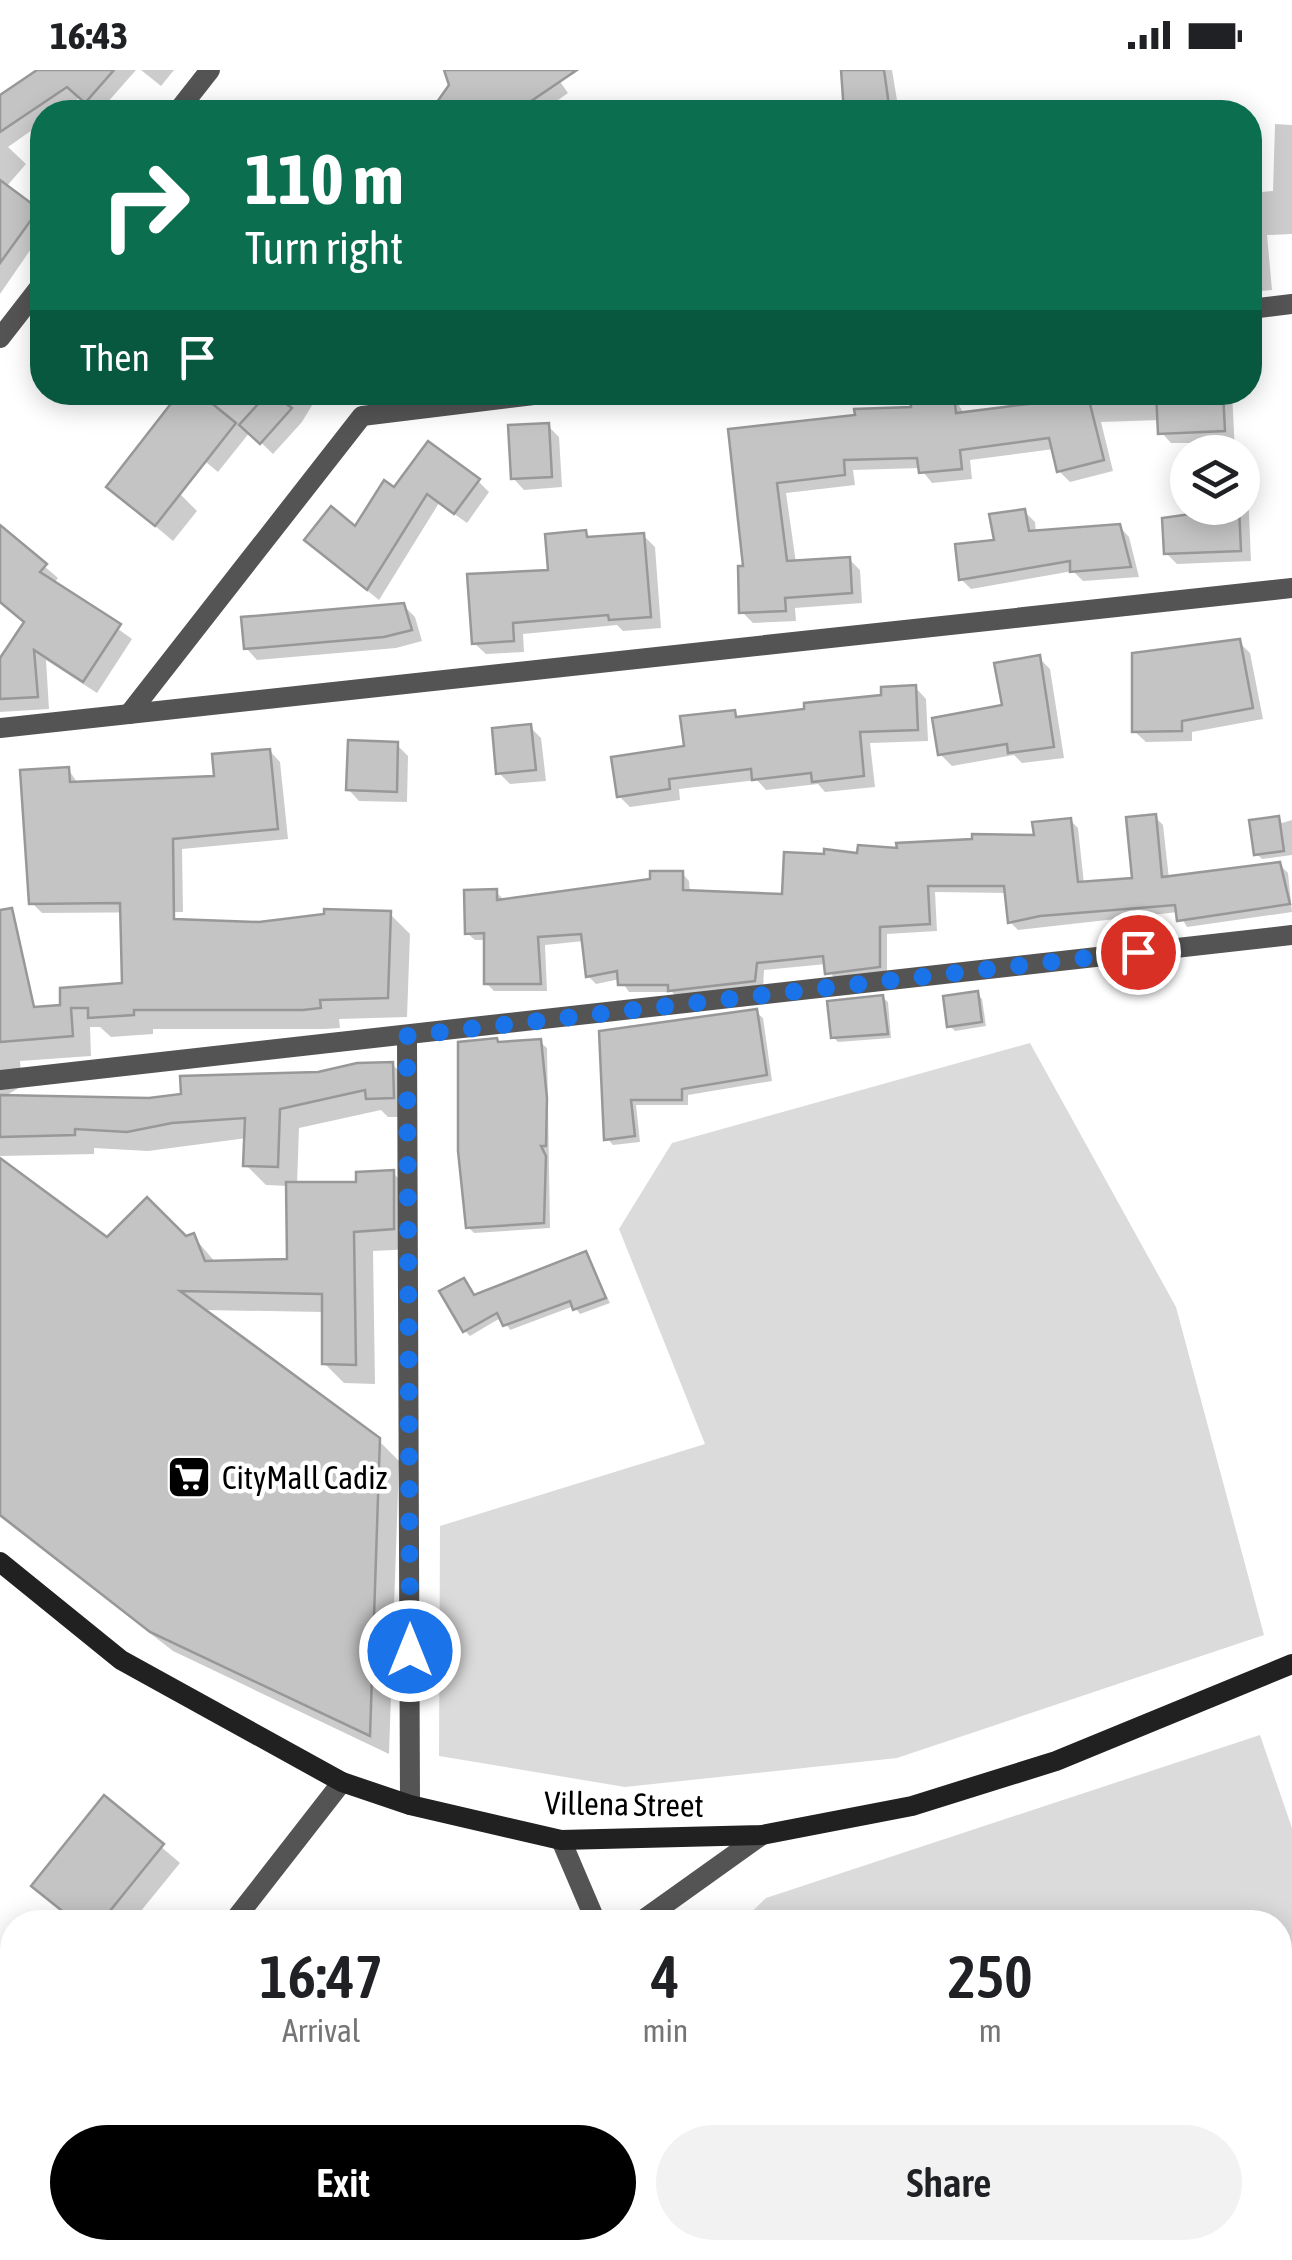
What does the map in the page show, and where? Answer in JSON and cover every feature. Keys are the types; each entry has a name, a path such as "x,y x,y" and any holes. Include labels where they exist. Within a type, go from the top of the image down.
{"main road":[{"name":"Villena Street","path":"0,1562 121,1660 342,1782 410,1805 561,1840 762,1835 912,1806 1056,1761 1292,1664"}],"street":[{"path":"186,100 210,70"},
{"path":"0,338 30,299"},
{"path":"1262,308 1292,304"},
{"path":"129,714 362,416 452,405"},
{"path":"0,728 1292,588"},
{"path":"0,1080 1292,935"},
{"path":"407,1036 410,1805"},
{"path":"243,1910 342,1782"},
{"path":"657,1910 762,1835"},
{"path":"561,1840 591,1910"}],"shaded area":[{"path":"1030,1043 1176,1307 1264,1635 897,1758 625,1787 439,1756 440,1526 705,1444 619,1229 672,1143"},
{"path":"1260,1735 1292,1828 1292,1910 754,1910 766,1898"}],"building":[{"path":"37,70 114,70 88,100 82,100 67,87 48,100 30,100 30,112 0,132 0,95"},
{"path":"444,70 577,70 533,100 438,100 449,85"},
{"path":"841,70 884,70 888,100 843,100"},
{"path":"0,180 30,202 30,221 0,263"},
{"path":"170,405 214,405 236,423 155,526 106,487"},
{"path":"257,405 292,408 260,444 239,425"},
{"path":"911,405 955,405 956,413 1021,405 1090,405 1104,460 1057,472 1049,438 960,450 962,469 919,473 917,458 844,460 845,475 777,483 787,561 850,557 852,593 785,598 786,611 739,613 738,566 743,566 728,429 855,415 854,409"},
{"path":"1157,405 1224,405 1225,431 1158,434"},
{"path":"549,423 552,477 511,479 508,425"},
{"path":"428,441 480,479 454,514 427,494 367,590 304,540 331,506 355,526 384,480 394,487"},
{"path":"1025,509 1029,531 1120,524 1131,567 1070,572 1070,561 959,580 955,544 994,540 989,514"},
{"path":"1170,517 1170,525 1240,525 1241,551 1164,554 1162,518"},
{"path":"0,525 47,564 40,572 121,624 83,682 34,650 38,697 0,699 0,658 24,622 0,602"},
{"path":"586,530 587,537 644,533 651,617 609,620 608,615 513,623 514,641 472,644 467,574 548,570 545,534"},
{"path":"404,603 412,630 384,637 244,649 241,617"},
{"path":"1240,639 1253,708 1182,721 1182,731 1132,732 1132,653"},
{"path":"1040,655 1054,747 1008,753 1007,744 938,755 932,718 1002,705 994,663"},
{"path":"916,685 918,730 860,732 864,776 812,782 811,773 752,780 751,769 669,779 670,789 617,797 611,757 684,746 680,716 735,710 736,717 804,709 804,703 881,695 881,687"},
{"path":"531,724 536,770 496,774 492,728"},
{"path":"348,740 398,742 397,792 346,790"},
{"path":"270,749 278,829 173,839 174,919 259,922 324,914 324,909 391,911 388,998 320,1000 321,1008 303,1010 134,1010 134,1015 88,1018 88,1008 71,1008 73,1036 0,1042 0,910 12,908 34,1007 60,1005 60,988 122,983 120,903 29,904 20,770 69,767 70,782 214,776 212,754"},
{"path":"1156,814 1162,877 1280,862 1290,904 1177,921 1175,905 1040,916 1008,923 1004,886 928,886 930,924 880,927 880,967 825,974 823,956 757,963 755,981 668,991 668,985 618,985 617,971 586,977 581,934 538,937 541,984 484,984 484,933 465,934 464,890 497,889 497,900 650,879 650,871 683,871 683,890 782,894 784,852 824,854 824,849 857,853 858,845 897,848 896,843 972,839 972,834 1034,835 1032,822 1071,818 1078,882 1132,878 1126,817"},
{"path":"1279,816 1284,851 1254,855 1249,820"},
{"path":"978,991 982,1022 947,1027 943,996"},
{"path":"883,995 888,1034 831,1038 827,1001"},
{"path":"757,1009 767,1075 682,1089 682,1100 631,1100 635,1136 604,1140 599,1031"},
{"path":"497,1038 498,1042 541,1039 547,1098 546,1146 541,1146 546,1156 544,1223 466,1228 458,1151 458,1042"},
{"path":"393,1062 394,1098 366,1099 365,1090 280,1109 278,1167 243,1166 245,1118 172,1123 127,1132 75,1129 75,1135 0,1137 0,1095 149,1098 181,1094 180,1076 318,1072 357,1063"},
{"name":"CityMall Cadiz","path":"0,1158 107,1237 147,1197 186,1236 194,1233 205,1261 287,1259 286,1182 356,1182 356,1172 394,1170 394,1229 354,1232 356,1365 322,1364 322,1294 180,1291 380,1438 370,1736 150,1632 0,1515"},
{"path":"586,1251 606,1298 573,1310 570,1301 503,1326 497,1313 463,1332 439,1291 464,1278 474,1295"},
{"path":"104,1795 164,1844 111,1910 61,1910 31,1886"}],"place":[{"name":"CityMall Cadiz","path":"189,1477"}],"route":[{"path":"410,1651 407,1036 1138,952"}]}
